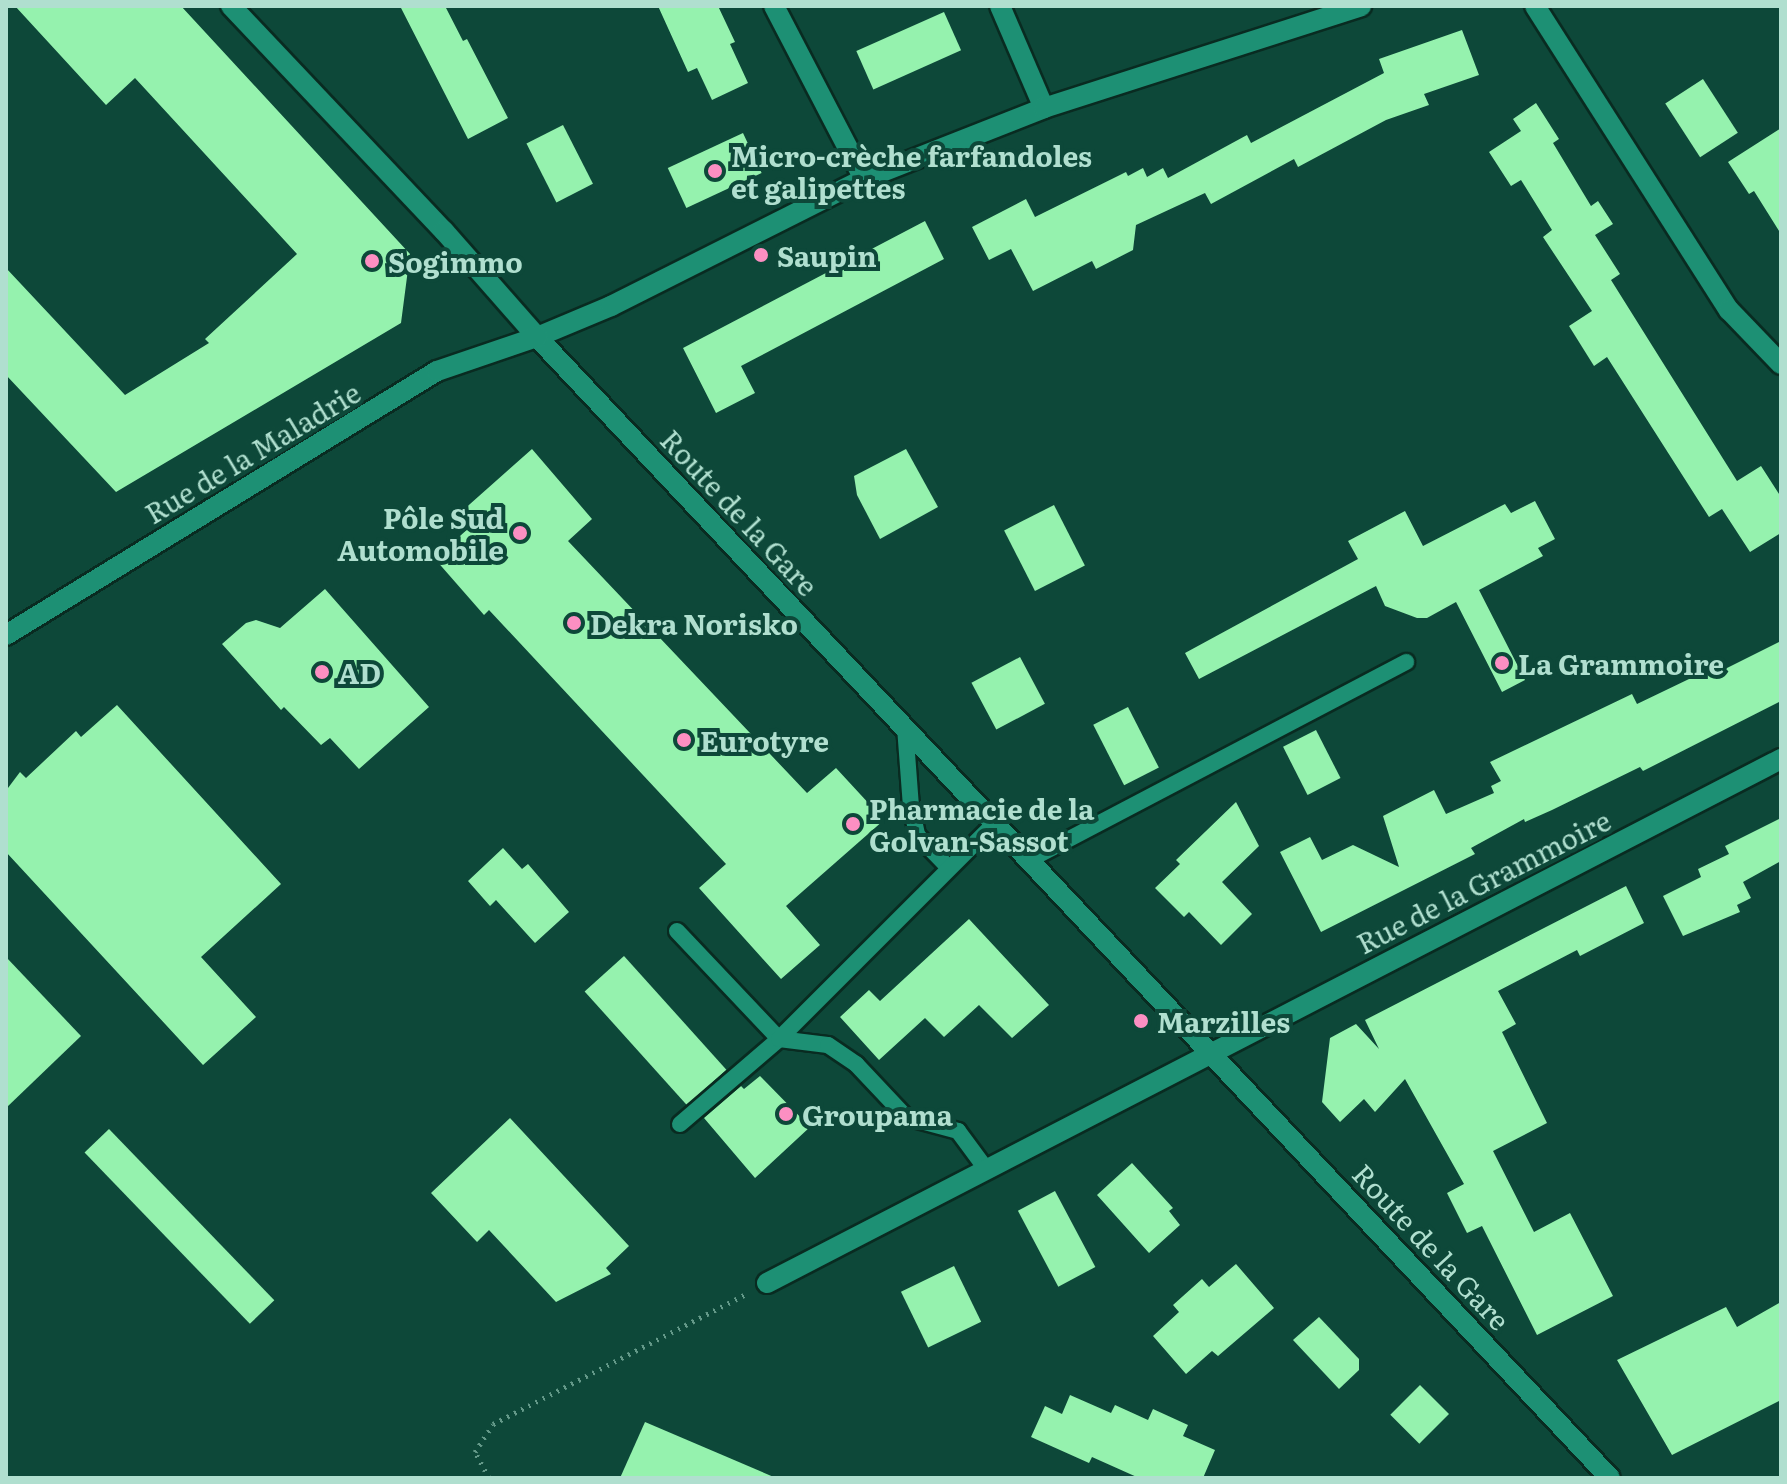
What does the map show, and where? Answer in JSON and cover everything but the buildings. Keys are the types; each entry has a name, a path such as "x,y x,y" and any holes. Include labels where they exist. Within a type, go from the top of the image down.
{"street":[{"name":"Route de la Gare","path":"231,6 444,231 537,337 1610,1478"},
{"path":"774,6 864,179"},
{"path":"1000,6 1044,108"},
{"name":"Rue de la Maladrie","path":"6,635 437,371 537,337 611,306 864,179 1044,108 1361,6"},
{"path":"1535,6 1729,310 1781,364"},
{"name":"Rue de la Grammoire","path":"1211,1053 1781,759"},
{"path":"767,1283 1211,1053"}],"lane":[{"path":"1029,860 1406,662"},
{"path":"905,727 911,806 917,835 949,868"},
{"path":"680,1124 779,1039 995,823"},
{"path":"677,931 779,1039 828,1045 856,1064 906,1117 958,1131 986,1169"}],"path":[{"path":"489,1478 475,1452 493,1424 767,1283"}],"place":[{"name":"Micro-crèche farfandoles et galipettes","path":"715,171"},
{"name":"Saupin","path":"761,255"},
{"name":"Sogimmo","path":"372,261"},
{"name":"Pôle Sud Automobile","path":"520,533"},
{"name":"Dekra Norisko","path":"574,623"},
{"name":"La Grammoire","path":"1502,663"},
{"name":"AD","path":"322,672"},
{"name":"Eurotyre","path":"684,740"},
{"name":"Pharmacie de la Golvan-Sassot","path":"853,824"},
{"name":"Marzilles","path":"1141,1021"},
{"name":"Groupama","path":"786,1114"}]}
